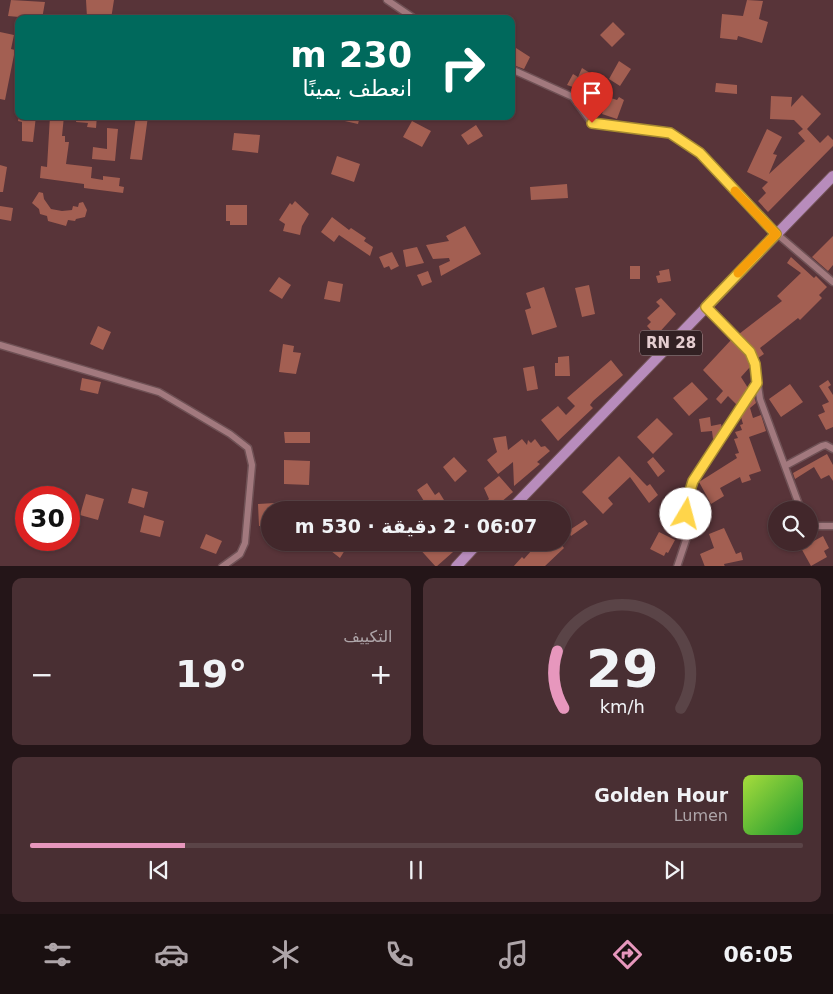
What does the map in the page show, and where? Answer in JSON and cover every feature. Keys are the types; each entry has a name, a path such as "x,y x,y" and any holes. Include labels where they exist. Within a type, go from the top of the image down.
{"main road":[{"name":"RN 28","path":"519,501 833,176"},
{"path":"456,566 470,551"}],"street":[{"path":"387,0 409,15"},
{"path":"515,71 573,96 592,123 670,133 700,153 776,234 833,282"},
{"path":"706,307 750,352 755,364 757,383 798,501"},
{"path":"0,345 159,392 230,434 248,448 252,465 245,543 240,554 222,566"},
{"path":"677,566 686,537 688,497 693,481 757,383"},
{"path":"785,466 822,446 826,445 833,449"},
{"path":"818,526 833,526"}],"building":[{"path":"11,0 45,2 43,15 8,16"},
{"path":"86,0 114,0 112,15 87,15"},
{"path":"747,0 763,1 759,19 768,22 762,43 738,36 737,40 720,38 722,14 743,16"},
{"path":"613,22 625,34 612,47 600,35"},
{"path":"0,32 14,35 11,49 15,50 5,100 0,99"},
{"path":"516,48 530,57 524,69 515,66"},
{"path":"619,61 631,69 620,86 609,79"},
{"path":"582,68 590,73 588,77 595,81 587,98 571,91 573,87 567,85 573,74 578,77"},
{"path":"716,83 737,85 737,94 715,92"},
{"path":"802,95 821,114 807,129 820,143 828,135 833,140 833,146 768,212 758,201 766,193 762,188 768,182 747,172 767,129 782,137 773,154 777,155 769,174 805,141 798,133 803,129 794,120 770,119 771,96 792,97 791,107"},
{"path":"608,97 617,100 619,97 624,100 617,119 602,114"},
{"path":"36,120 33,142 22,141 22,122 18,121"},
{"path":"50,120 64,120 62,136 65,136 65,142 69,142 66,164 92,167 91,178 103,180 103,176 120,178 119,186 124,187 123,193 84,188 84,184 40,178 41,166 47,167"},
{"path":"76,120 97,120 96,128 87,127 88,123 76,122"},
{"path":"135,120 147,120 142,160 130,159"},
{"path":"340,120 359,120 358,124"},
{"path":"412,121 431,131 422,147 403,137"},
{"path":"476,125 483,136 468,145 461,135"},
{"path":"107,128 118,129 115,161 92,159 93,147 107,149"},
{"path":"234,133 260,135 258,153 232,150"},
{"path":"337,156 360,164 354,182 331,174"},
{"path":"0,165 7,167 3,192 0,192"},
{"path":"567,184 568,198 531,200 530,187"},
{"path":"39,192 43,193 44,199 51,209 72,210 73,206 78,207 79,203 83,202 87,210 85,217 75,221 68,220 66,226 48,221 47,216 40,214 39,209 32,203"},
{"path":"295,201 309,214 302,226 300,235 283,231 285,224 279,220 290,203 292,205"},
{"path":"226,205 247,205 247,225 230,225 230,221 226,221"},
{"path":"0,206 13,208 11,221 0,219"},
{"path":"332,217 349,230 351,228 366,238 364,241 373,247 370,256 339,235 334,242 321,232"},
{"path":"465,226 481,254 441,276 439,266 450,261 449,258 433,259 426,245 449,241 446,236"},
{"path":"833,236 833,265 828,271 812,257"},
{"path":"417,247 424,263 406,267 403,250"},
{"path":"392,252 399,266 391,270 389,266 384,268 379,257"},
{"path":"791,257 827,287 819,295 822,298 800,320 798,318 760,348 764,354 758,358 754,350 739,334 782,301 777,296 801,273 787,263"},
{"path":"630,266 640,266 640,279 630,279"},
{"path":"669,269 671,281 658,283 656,276 660,275 659,271"},
{"path":"428,271 432,282 422,286 417,275"},
{"path":"279,277 291,285 282,299 269,291"},
{"path":"328,281 343,284 340,302 324,299"},
{"path":"589,285 595,314 582,317 575,288"},
{"path":"544,287 557,327 532,335 525,310 531,308 526,293"},
{"path":"661,298 676,314 656,336 647,326 651,322 647,318 660,306 656,302"},
{"path":"98,326 111,332 103,350 90,344"},
{"path":"731,340 746,356 750,367 741,377 748,388 737,405 728,396 721,404 716,399 723,391 703,370"},
{"path":"283,344 294,346 293,352 301,353 296,374 279,372"},
{"path":"569,356 570,376 555,376 555,363 558,363 558,357"},
{"path":"611,360 623,375 593,401 590,405 593,408 558,441 541,420 558,406 566,415 575,406 567,398"},
{"path":"534,366 538,389 527,391 523,368"},
{"path":"82,378 101,382 98,394 80,390"},
{"path":"828,380 831,385 828,387 833,395 833,427 826,430 818,415 825,412 822,405 829,402 819,386"},
{"path":"692,382 708,399 689,416 673,398"},
{"path":"790,384 803,402 781,417 769,399"},
{"path":"754,396 756,403 750,408 753,418 761,415 766,431 749,437 761,471 749,475 751,480 742,483 740,477 720,488 724,496 711,504 699,482 737,458 735,454 739,453 734,439 738,438 735,432 742,430 740,425 743,424 741,417"},
{"path":"710,417 711,426 721,424 722,428 713,439 712,431 701,432 699,419"},
{"path":"657,418 673,434 653,454 637,437"},
{"path":"284,432 310,432 310,443 285,443"},
{"path":"506,436 508,450 522,439 527,445 528,440 531,443 535,439 541,447 545,446 550,451 537,462 540,464 514,486 513,462 498,474 487,460 497,452 493,438"},
{"path":"827,454 833,465 833,481 829,475 821,479 814,467 795,479 793,473"},
{"path":"619,456 647,486 650,484 658,495 649,503 630,477 608,498 613,504 603,514 582,492"},
{"path":"454,457 467,471 455,482 443,467"},
{"path":"653,457 665,471 658,477 647,462"},
{"path":"284,460 310,461 309,485 284,484"},
{"path":"499,476 513,492 502,501 487,501 489,499 484,488"},
{"path":"427,483 435,495 439,492 444,500 424,501 417,490"},
{"path":"132,488 148,492 144,508 128,503"},
{"path":"86,494 104,499 98,520 80,515"},
{"path":"258,504 261,504 261,526 259,526"},
{"path":"144,515 164,521 160,537 140,532"},
{"path":"585,520 588,524 571,536 571,529"},
{"path":"724,528 736,554 741,552 743,560 724,564 725,566 705,566 700,554 714,548 709,534"},
{"path":"659,532 675,540 668,553 666,552 664,556 650,549"},
{"path":"206,534 222,541 216,554 200,548"},
{"path":"823,536 829,548 824,551 827,557 811,566 803,551 818,551 818,539"},
{"path":"331,551 344,551 340,558"},
{"path":"422,551 453,552 437,566"},
{"path":"531,551 561,551 545,566 514,566 522,557 524,559"}],"slow traffic":[{"path":"735,191 776,234 738,273"}],"route":[{"path":"592,123 670,133 700,153 776,234 706,307 750,352 755,364 757,383 693,481 688,497 686,514"}]}
